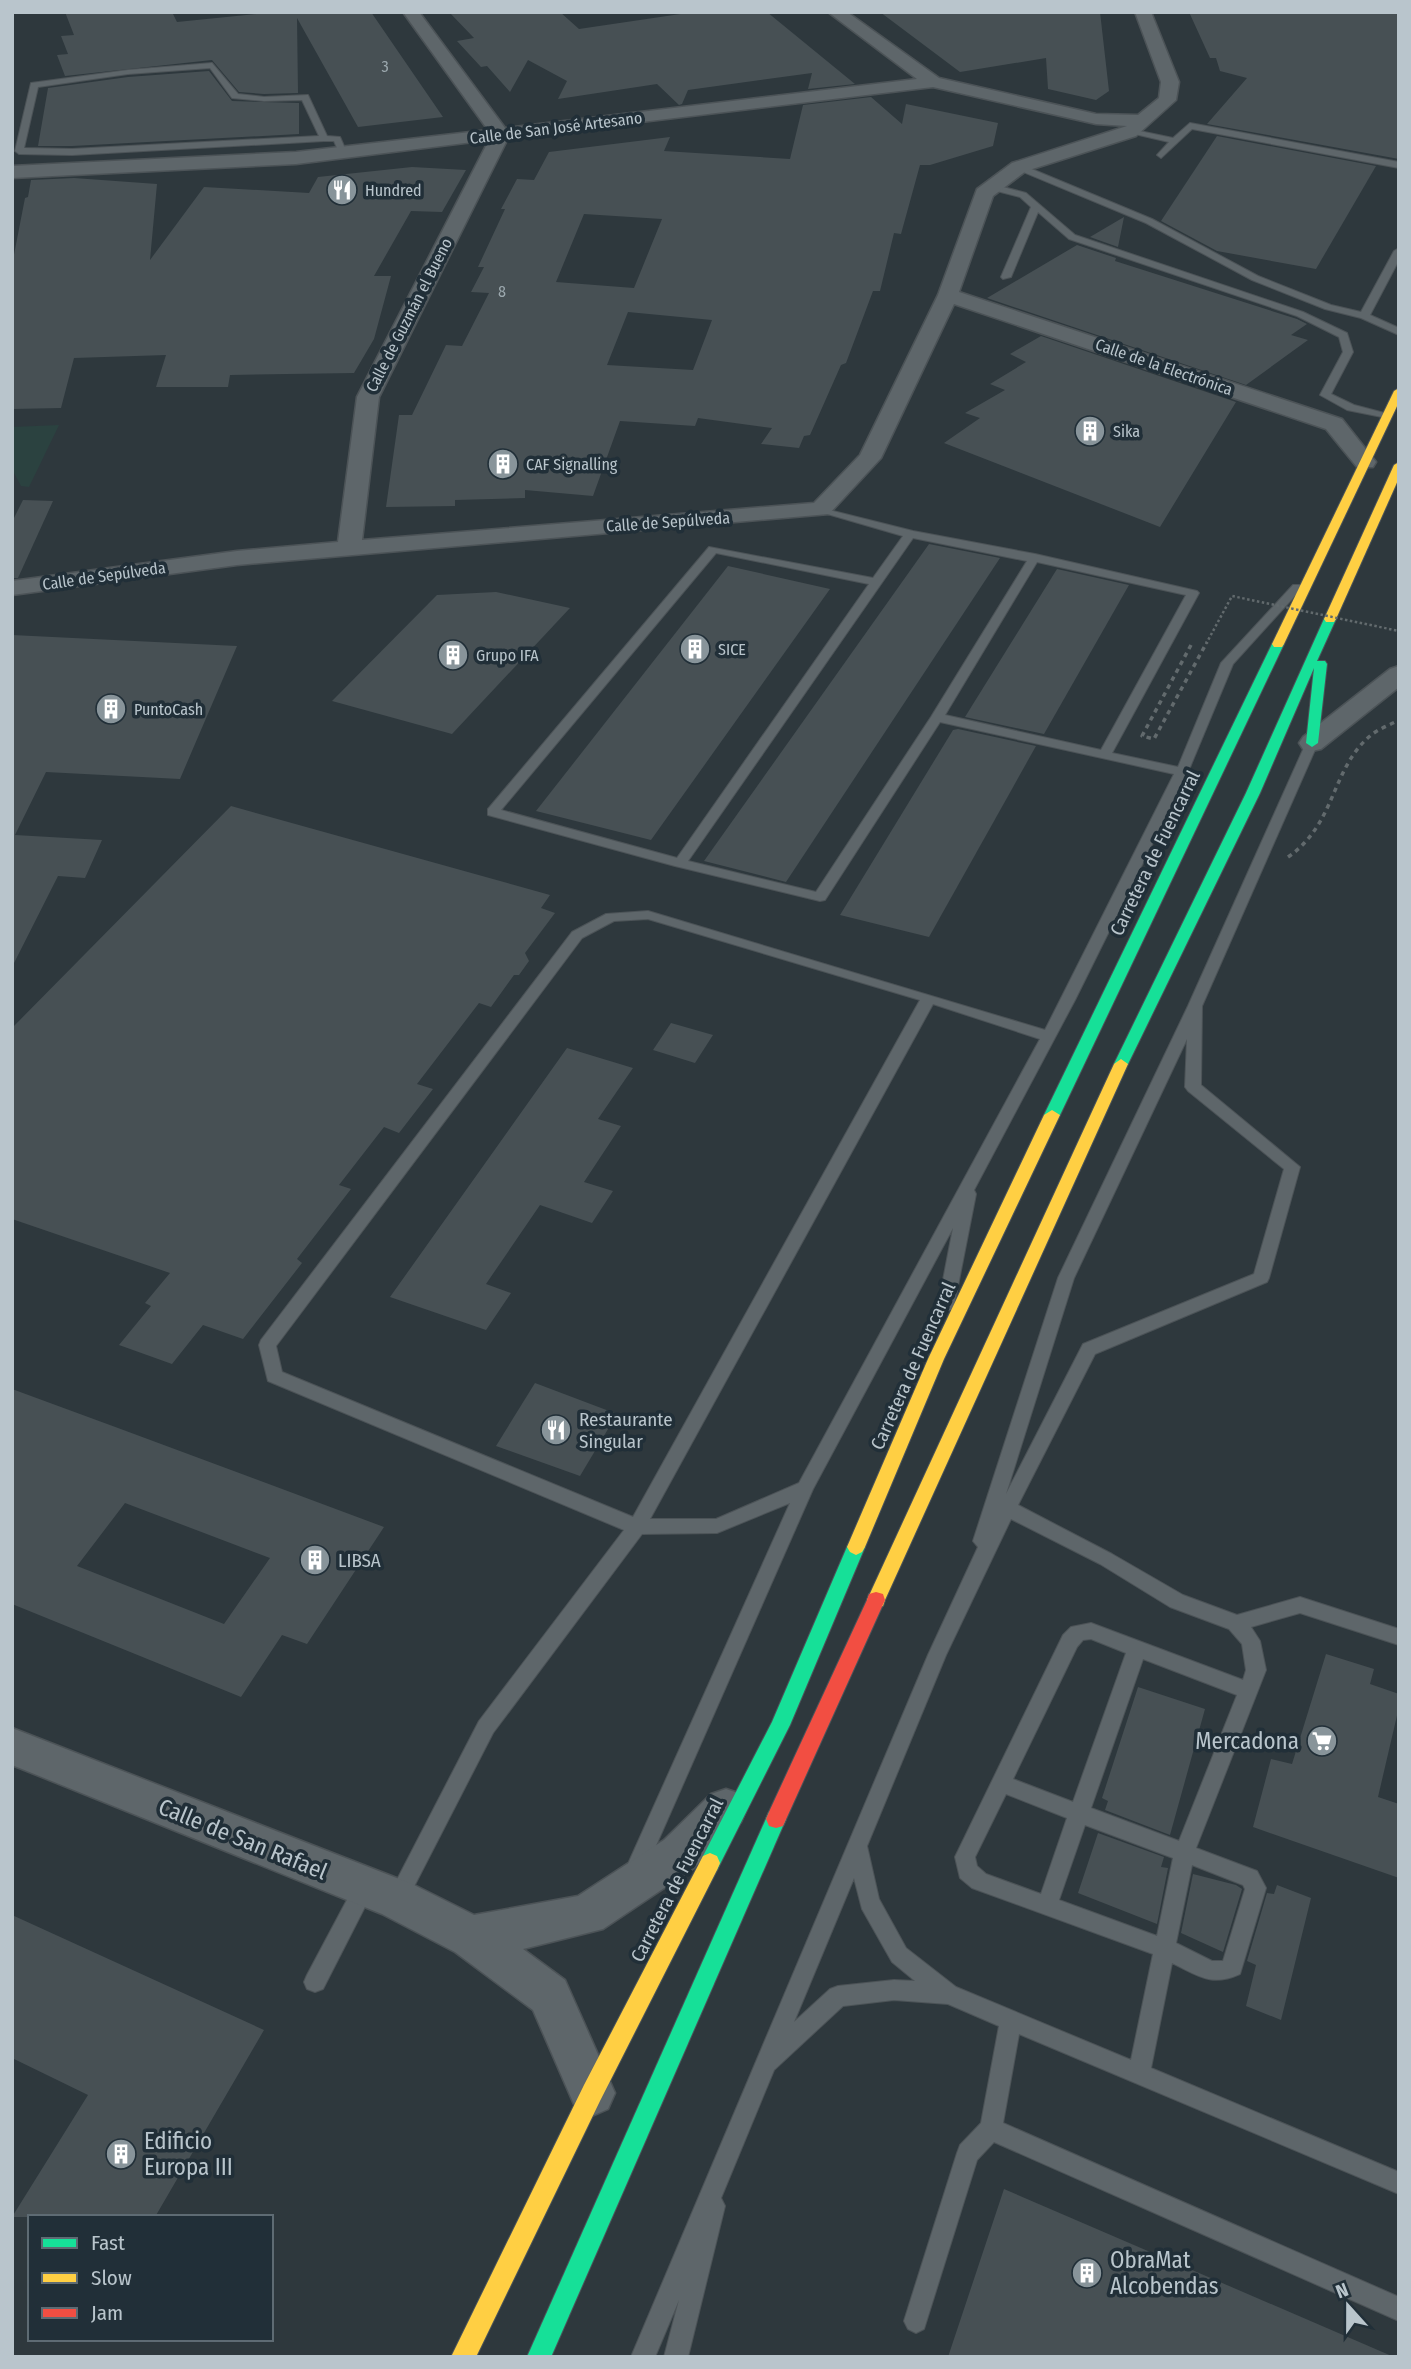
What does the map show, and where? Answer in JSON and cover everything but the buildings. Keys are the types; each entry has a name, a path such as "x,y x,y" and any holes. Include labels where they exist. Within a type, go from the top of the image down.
{"highway":[{"name":"Carretera de Fuencarral","path":"463,2357 592,2093 763,1760 936,1359 1399,391"},
{"path":"539,2357 742,1892 1136,1032 1253,793 1399,465"},
{"path":"1312,743 1326,628"}],"street":[{"path":"411,12 501,135"},
{"path":"836,12 933,82"},
{"path":"821,509 870,458 948,295 984,193 1019,167 1130,130 1167,100 1170,82 1143,12"},
{"name":"Calle de San José Artesano","path":"12,172 296,158 933,82 1096,119 1130,130"},
{"name":"Calle de San José Artesano","path":"1096,119 1130,130"},
{"name":"Calle de Guzmán el Bueno","path":"349,547 368,397 501,135"},
{"name":"Calle de la Electrónica","path":"948,295 1334,424 1365,462"},
{"name":"Calle de Sepúlveda","path":"12,588 237,558 349,547 821,509"},
{"path":"1312,743 1399,674"},
{"name":"Calle de San Rafael","path":"16,1753 381,1893 471,1937 549,1995 592,2093"},
{"path":"471,1937 542,1926 588,1914 679,1854 723,1813 763,1760"}],"lane":[{"path":"324,138 305,97 264,99 235,96 212,65 128,72 34,85 19,151 72,152 324,138 337,139 343,153"},
{"path":"12,122 27,121"},
{"path":"1161,155 1190,126 1399,165"},
{"path":"1130,130 1174,141"},
{"path":"1019,167 1149,221 1255,278 1328,307 1364,316 1399,332"},
{"path":"992,187 1023,195 1072,237 1300,314 1343,335 1348,352 1325,395 1351,408 1388,415"},
{"path":"1006,277 1036,206"},
{"path":"1364,316 1399,251"},
{"path":"821,509 874,527 1035,557 1193,593 1104,756"},
{"path":"680,863 910,534"},
{"path":"876,582 713,549 493,812 680,863 820,897 937,717 1035,557"},
{"path":"627,1890 806,1488 1048,1036 1182,772 1227,663 1315,567"},
{"path":"937,717 1182,772"},
{"path":"969,1584 1066,1278 1195,1006 1312,743"},
{"path":"806,1488 717,1526 637,1527 274,1377 267,1345 577,935 611,917 648,915 1048,1036"},
{"path":"315,1982 381,1893 486,1727 637,1527 929,998"},
{"path":"643,2357 763,2066 969,1584 1089,1349 1261,1278 1292,1167 1193,1087 1195,1006"},
{"path":"936,1359 971,1178"},
{"path":"1007,1508 1106,1559 1177,1601 1214,1612 1236,1623 1251,1641 1256,1670 1184,1854 1139,2074"},
{"path":"1236,1623 1300,1605 1399,1637"},
{"path":"1000,1783 1250,1878 1256,1888 1233,1967 1224,1971 1212,1971 1166,1949 979,1881 967,1871 965,1857 1000,1783 1070,1642 1078,1633 1091,1631 1249,1690"},
{"path":"1046,1905 1137,1648"},
{"path":"857,1845 869,1902 899,1955 948,1994 1399,2183"},
{"path":"763,2066 838,1996 894,1990 948,1994"},
{"path":"916,2321 968,2153 991,2129 1011,2020"},
{"path":"991,2129 1399,2309"},
{"path":"676,2357 728,2150"}],"path":[{"path":"1191,645 1142,736 1154,739 1232,596 1399,631"},
{"path":"1286,858 1296,853 1315,834 1348,765 1369,737 1399,720"}],"green space":[{"path":"59,425 29,487 21,486 12,469 12,427"}],"traffic: fast":[{"path":"1121,1064 1253,793 1330,619"},
{"path":"1052,1115 1278,644"},
{"path":"1312,743 1321,664"},
{"path":"710,1863 780,1725 856,1547"},
{"path":"539,2357 776,1819"}],"traffic: slow":[{"path":"1278,644 1399,391"},
{"path":"1330,619 1399,465"},
{"path":"876,1600 1121,1064"},
{"path":"856,1547 936,1359 1052,1115"},
{"path":"463,2357 592,2093 710,1863"}],"traffic: jam":[{"path":"776,1819 876,1600"}],"place":[{"name":"Hundred","path":"342,190"},
{"name":"Sika","path":"1090,431"},
{"name":"CAF Signalling","path":"503,464"},
{"name":"SICE","path":"695,649"},
{"name":"Grupo IFA","path":"453,655"},
{"name":"PuntoCash","path":"111,709"},
{"name":"Restaurante Singular","path":"556,1430"},
{"name":"LIBSA","path":"315,1560"},
{"name":"Mercadona","path":"1322,1741"},
{"name":"Edificio Europa III","path":"121,2154"},
{"name":"ObraMat Alcobendas","path":"1087,2273"}]}
